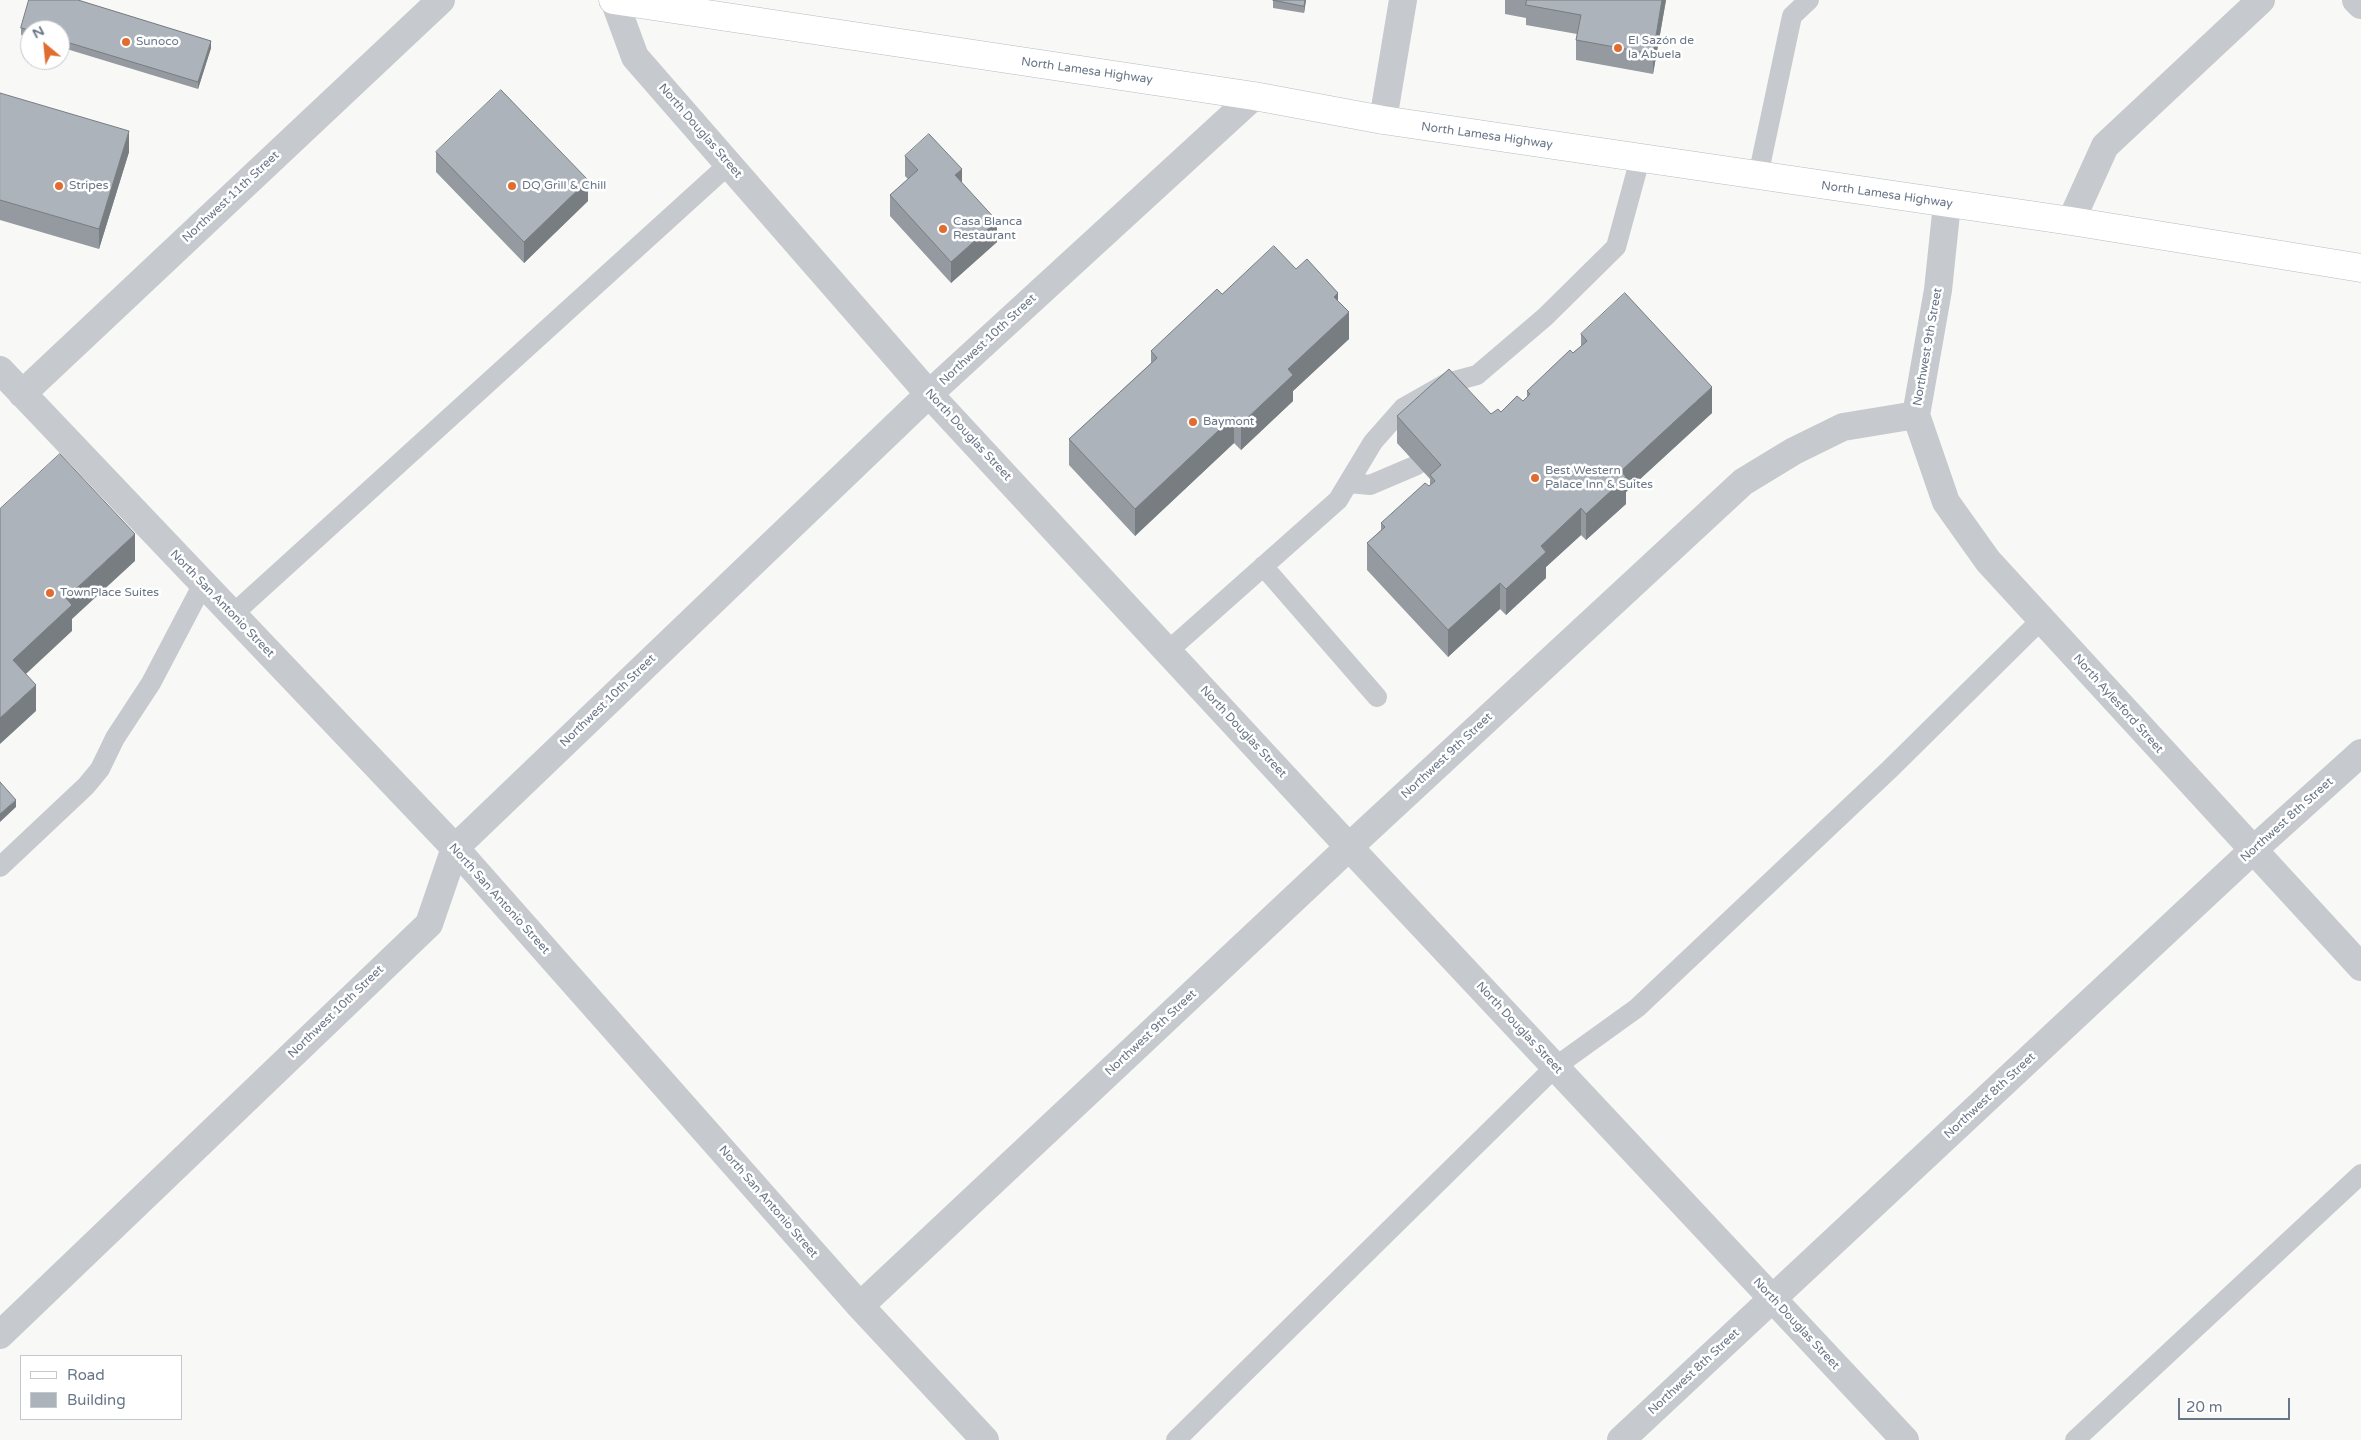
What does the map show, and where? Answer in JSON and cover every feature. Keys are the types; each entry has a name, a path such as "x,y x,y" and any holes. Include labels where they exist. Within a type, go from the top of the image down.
{"main road":[{"name":"North Lamesa Highway","path":"613,0 1254,96 1383,120 1640,159 2071,221 2361,268"}],"street":[{"name":"Northwest 11th Street","path":"8,383 441,0"},
{"name":"North Douglas Street","path":"613,0 635,57 929,394 1349,847 1905,1440"},
{"path":"1383,120 1404,0"},
{"path":"2071,221 2105,146 2261,0"},
{"path":"2356,0 2361,5"},
{"name":"Northwest 10th Street","path":"0,1335 428,924 455,848 929,394 1254,96"},
{"name":"Northwest 9th Street","path":"860,1306 1349,847 1744,482 1794,452 1843,427 1916,415 1938,290 1946,204"},
{"name":"North San Antonio Street","path":"8,383 455,848 860,1306 985,1440"},
{"name":"North Aylesford Street","path":"1916,415 1946,502 1988,561 2361,967"},
{"name":"Northwest 8th Street","path":"1621,1440 2252,850 2361,753"}],"lane":[{"path":"1758,176 1792,16 1809,0"},
{"path":"1168,651 1338,500 1372,442 1403,408 1447,383 1475,383 1616,247 1640,159"},
{"path":"232,614 729,164"},
{"path":"1349,483 1370,485 1417,465"},
{"path":"1263,566 1377,697"},
{"path":"0,867 86,786 100,769 114,738 151,683 203,584"},
{"path":"1176,1440 1555,1067 1637,1008 1890,769 2042,620"},
{"path":"2075,1440 2361,1174"}],"building":[{"name":"Sunoco","path":"29,0 78,0 211,41 198,82 70,43 70,20 23,20"},
{"path":"1273,0 1305,0 1304,6"},
{"path":"1527,0 1662,0 1653,54 1576,40 1581,15 1526,5"},
{"name":"DQ Grill & Chill","path":"501,90 588,180 524,242 436,152"},
{"name":"Stripes","path":"0,93 129,131 99,229 0,200"},
{"name":"Casa Blanca Restaurant","path":"929,134 962,169 955,175 997,221 951,262 890,195 918,170 905,156"},
{"name":"Baymont","path":"1274,246 1296,269 1307,259 1338,293 1334,297 1349,312 1288,369 1293,375 1241,424 1234,416 1135,509 1069,439 1157,358 1151,351 1217,289 1222,294"},
{"name":"Best Western Palace Inn & Suites","path":"1625,293 1712,387 1621,471 1626,477 1586,514 1581,508 1541,546 1546,552 1506,589 1500,583 1448,630 1367,543 1385,527 1381,523 1425,483 1429,486 1435,481 1430,475 1441,465 1397,416 1449,369 1491,414 1498,409 1501,412 1517,396 1523,401 1530,394 1527,391 1570,350 1573,353 1587,341 1581,334"},
{"name":"TownPlace Suites","path":"60,454 135,534 66,598 72,605 13,660 36,685 0,718 0,509"},
{"path":"0,782 16,800 0,814"}],"place":[{"name":"Sunoco","path":"126,42"},
{"name":"El Sazón de la Abuela","path":"1618,48"},
{"name":"Stripes","path":"59,186"},
{"name":"DQ Grill & Chill","path":"512,186"},
{"name":"Casa Blanca Restaurant","path":"943,229"},
{"name":"Baymont","path":"1193,422"},
{"name":"Best Western Palace Inn & Suites","path":"1535,478"},
{"name":"TownPlace Suites","path":"50,593"}]}
